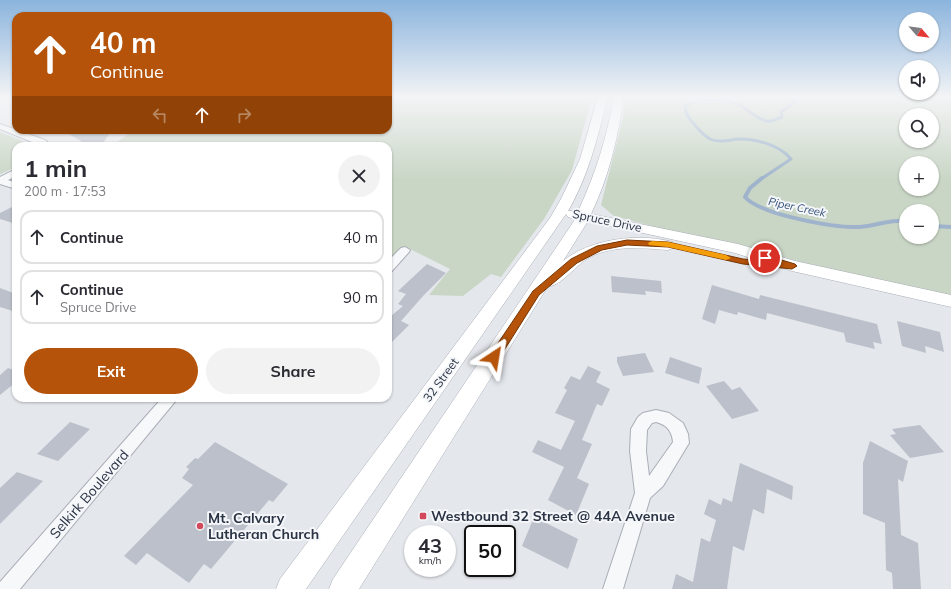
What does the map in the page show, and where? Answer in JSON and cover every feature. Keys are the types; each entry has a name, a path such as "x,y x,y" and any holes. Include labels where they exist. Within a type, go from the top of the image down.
{"main road":[{"name":"32 Street","path":"290,589 513,281 558,215 586,159 595,124"},
{"path":"343,589 536,293 581,220 597,184 615,124"},
{"name":"Spruce Drive","path":"558,215 738,249 792,266 951,301"},
{"name":"Spruce Drive","path":"581,220 668,245 743,261 792,266"},
{"path":"536,293 574,261 600,247 627,243 668,245"}],"street":[{"path":"0,126 12,131"},
{"path":"21,134 42,142"},
{"path":"0,181 12,174"},
{"path":"0,181 12,185"},
{"path":"392,264 405,250"},
{"name":"Selkirk Boulevard","path":"7,589 169,402"},
{"path":"613,589 643,493"}],"green space":[{"path":"392,124 584,124 572,170 544,219 501,277 491,274 463,296 429,295 450,269 408,248 392,264 392,142 117,142 129,134 392,134"},
{"path":"621,124 899,124 899,148 939,148 939,124 951,124 951,301 738,249 614,216 601,205"},
{"path":"0,132 25,142 12,142 12,169 0,174"}],"building":[{"path":"69,134 109,134 104,142 81,141"},
{"path":"12,207 12,223 0,219 0,213"},
{"path":"427,264 446,273 401,321 409,325 392,342 392,315 403,306 398,304 406,294 398,291"},
{"path":"611,276 661,281 662,293 645,291 646,295 612,292"},
{"path":"712,285 759,299 760,295 877,324 882,344 873,342 875,349 846,342 844,333 767,313 766,320 738,312 737,315 719,310 715,324 702,319"},
{"path":"0,288 12,292 12,311 0,307"},
{"path":"897,321 940,332 944,352 925,346 926,353 902,346"},
{"path":"645,353 654,372 623,376 617,362 617,357"},
{"path":"670,357 702,368 699,384 665,373"},
{"path":"588,366 601,372 596,382 610,389 602,406 597,404 582,440 592,444 577,478 589,484 576,515 548,500 564,467 532,452 538,440 561,450 575,421 555,413 567,390 564,388 571,376 580,380"},
{"path":"8,368 12,370 12,385 0,395 0,375"},
{"path":"724,381 732,390 740,387 759,411 732,419 706,386"},
{"path":"70,422 90,429 58,461 37,454"},
{"path":"920,425 944,452 910,458 890,435 896,434 892,429"},
{"path":"870,441 908,461 903,482 898,479 901,535 918,543 921,589 893,589 892,573 886,570 885,523 863,514 863,463"},
{"name":"Mt. Calvary Lutheran Church","path":"215,442 288,484 273,502 269,500 211,569 204,564 189,583 147,553 136,565 124,556 193,485 182,478 189,469 186,467 195,458 198,459"},
{"path":"740,463 793,486 792,500 767,489 764,514 753,509 744,551 733,546 727,589 672,589 676,574 693,582 701,538 710,542 716,520 704,514 709,499 721,505 723,498 732,502"},
{"path":"17,472 43,481 0,524 0,488"},
{"path":"534,517 578,539 568,569 522,546"}],"waterway":[{"name":"Piper Creek","path":"695,124 710,139 720,141 744,139 759,141 774,146 791,159 761,179"},
{"name":"Piper Creek","path":"762,178 750,188 745,197 766,209 782,215 817,223 849,227 860,227 899,221"},
{"name":"Piper Creek","path":"939,226 951,227"}],"slow traffic":[{"path":"652,243 668,245 726,258"}],"place":[{"name":"Westbound 32 Street @ 44A Avenue","path":"423,516"},
{"name":"Mt. Calvary Lutheran Church","path":"200,526"}],"route":[{"path":"494,357 536,293 574,261 600,247 627,243 668,245 743,261 792,266 765,258"}]}
